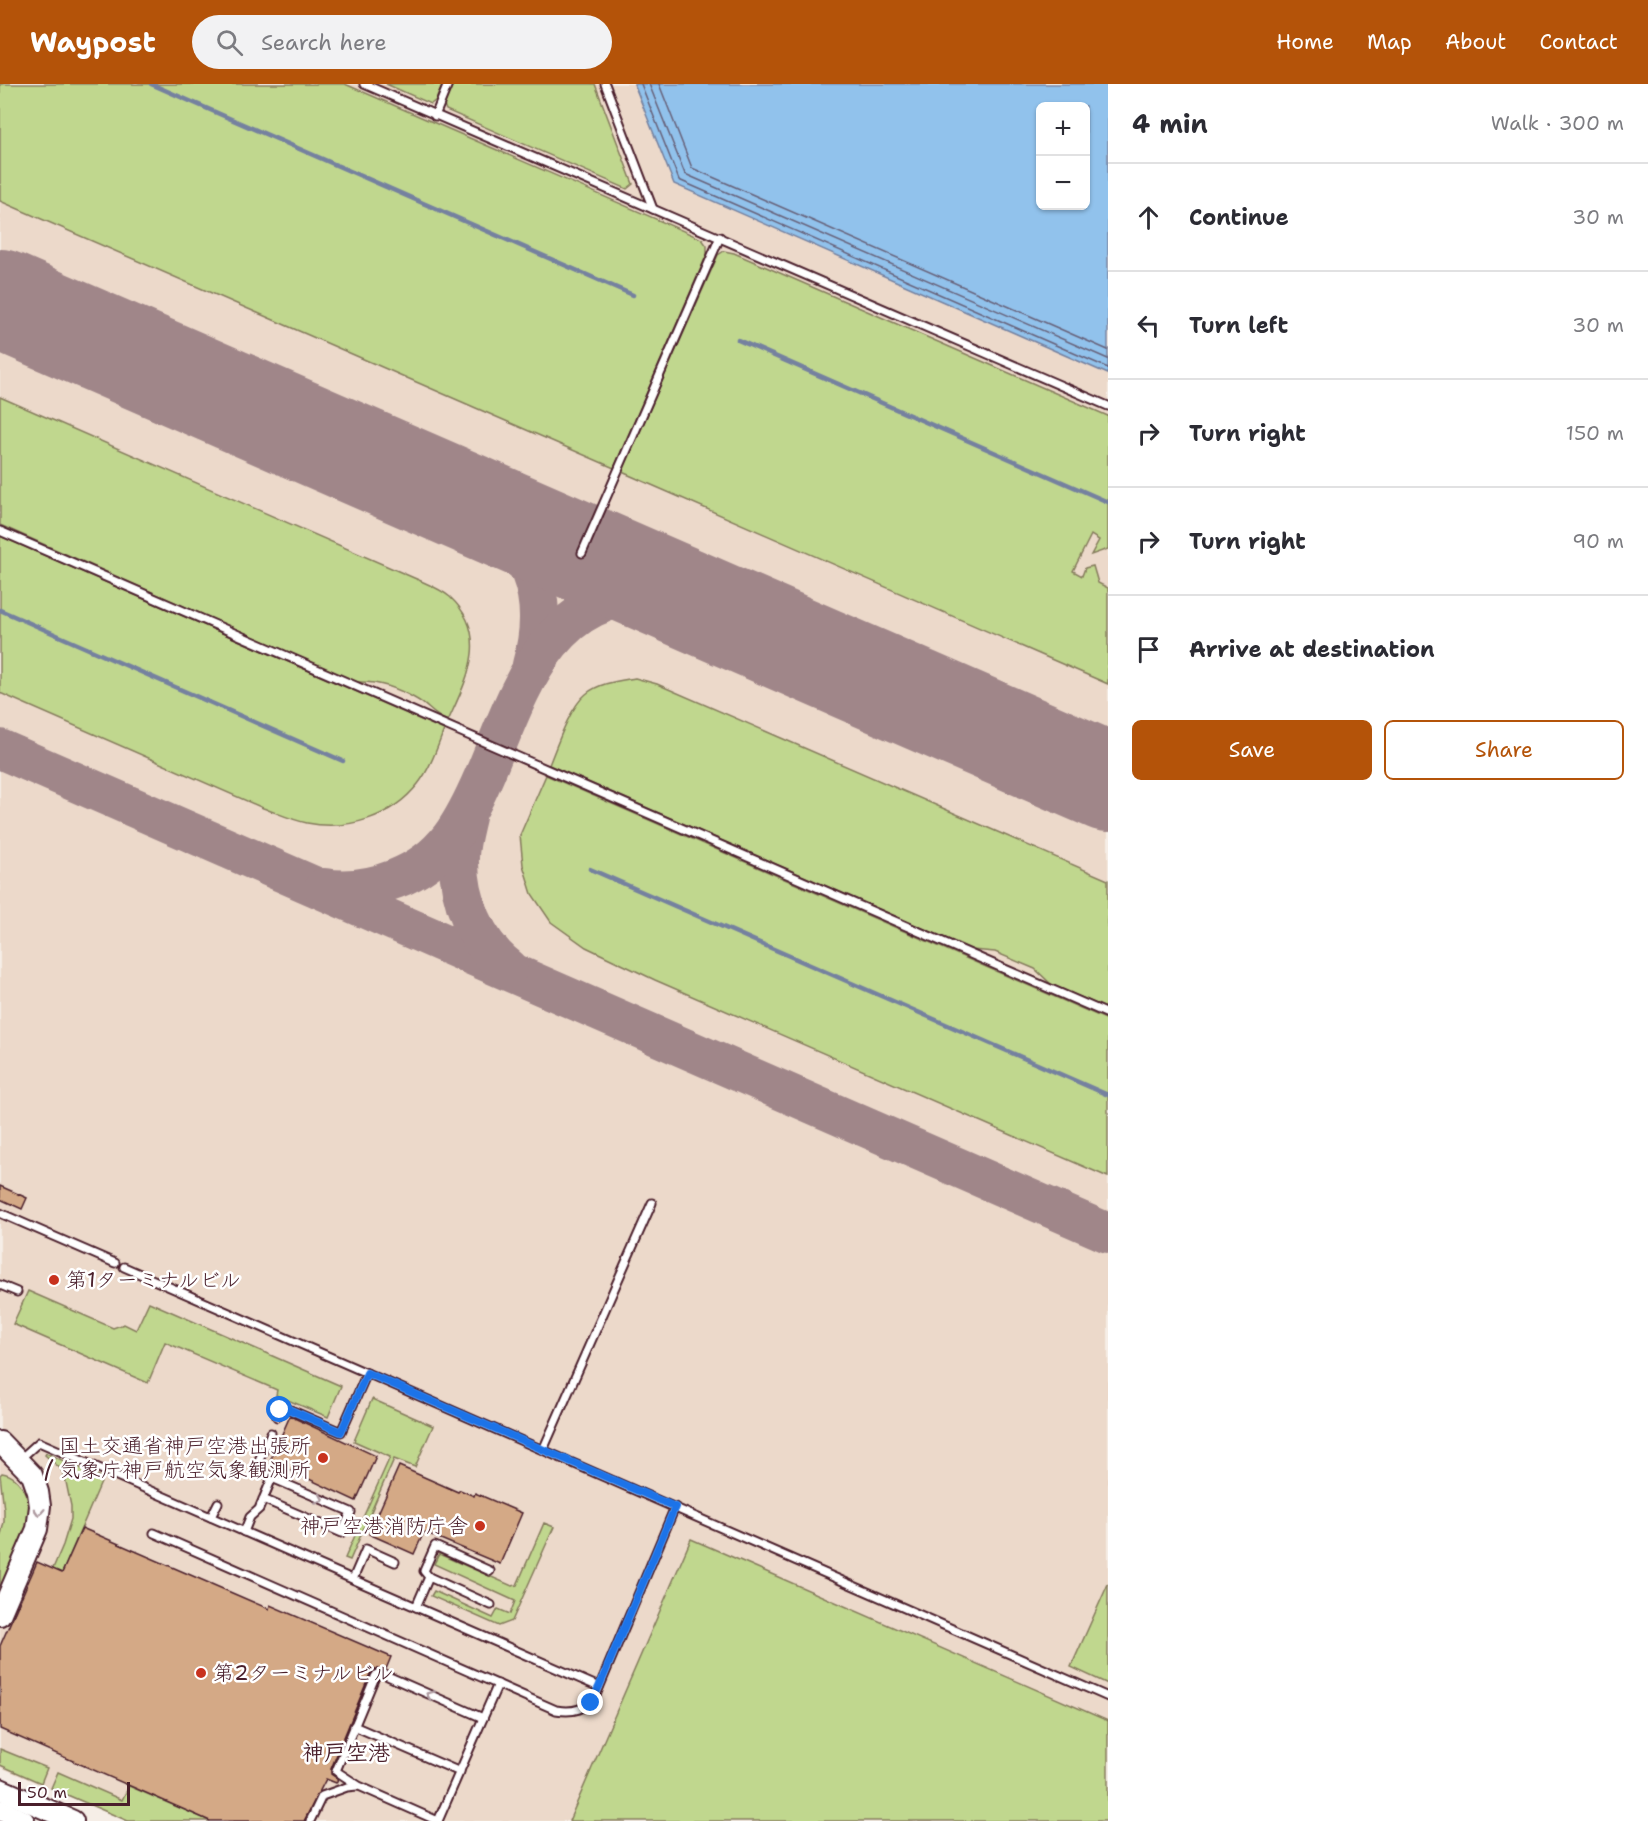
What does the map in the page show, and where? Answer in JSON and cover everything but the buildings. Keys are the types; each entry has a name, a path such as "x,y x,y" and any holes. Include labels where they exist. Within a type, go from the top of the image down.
{"street":[{"path":"0,1615 40,1519 38,1492 32,1475 7,1449"},
{"path":"0,1790 73,1821"},
{"path":"0,1810 24,1821"}],"lane":[{"path":"364,84 1108,406"},
{"path":"435,116 448,84"},
{"path":"605,84 653,209"},
{"path":"582,553 720,237"},
{"path":"0,531 1108,1014"},
{"path":"543,1450 652,1203"},
{"path":"0,1213 115,1263"},
{"path":"124,1267 1108,1697"},
{"path":"0,1284 17,1292"},
{"path":"277,1417 280,1410 286,1408 341,1432 367,1373"},
{"path":"263,1499 342,1533 351,1512 272,1478 256,1467 271,1433"},
{"path":"7,1449 39,1442 599,1687"},
{"path":"244,1532 250,1516 259,1509 272,1478"},
{"path":"211,1517 218,1503"},
{"path":"154,1533 556,1710 566,1712 580,1710 591,1703 675,1507"},
{"path":"490,1571 435,1546 424,1571 429,1577 491,1605"},
{"path":"352,1579 366,1549 395,1562"},
{"path":"416,1606 429,1577"},
{"path":"483,1718 379,1674 375,1677 336,1771 359,1786 438,1821 498,1684"},
{"path":"354,1726 460,1772"},
{"path":"310,1821 324,1794 352,1785 359,1786"}],"shaded area":[{"name":"神戸空港","path":"0,84 634,84 674,184 1108,374 1108,1745 682,1558 569,1821 126,1821 0,1767"}],"green space":[{"path":"0,84 345,84 702,239 707,246 707,254 614,468 0,201"},
{"path":"386,84 442,84 436,100 431,104"},
{"path":"453,84 595,84 633,184 627,189 446,110 444,105"},
{"path":"724,251 734,253 1108,416 1108,549 1091,555 1099,540 1091,535 1073,571 1082,576 1085,568 1093,566 1098,583 1108,588 1108,684 622,472 718,255"},
{"path":"0,397 447,594 470,626 472,642 472,658 468,673 448,721 402,692 379,684 356,682 0,525"},
{"path":"0,536 444,730 426,772 418,784 395,805 368,819 338,825 307,823 263,808 0,693"},
{"path":"635,678 657,684 1108,880 1108,1009 1052,985 1035,969 995,952 972,950 549,765 569,717 580,700 591,690 603,685"},
{"path":"546,775 1108,1020 1108,1177 655,980 586,947 551,922 532,894 523,865 520,835"},
{"path":"28,1291 113,1328 124,1324 136,1330 149,1302 341,1386 328,1417 276,1395 277,1390 165,1342 148,1383 13,1324"},
{"path":"372,1399 433,1426 415,1467 394,1459 350,1560 345,1558 390,1457 354,1441"},
{"path":"46,1453 103,1478 16,1680 9,1671 63,1545 71,1519 66,1482 61,1469 45,1455"},
{"path":"2,1473 15,1479 24,1491 31,1521 0,1599 0,1539 4,1522 0,1475"},
{"path":"544,1523 554,1527 512,1621 499,1626 431,1596 434,1591 493,1618 498,1609 510,1614 515,1601 434,1564 439,1554 512,1586 517,1585"},
{"path":"691,1539 1108,1721 1108,1821 569,1821"},
{"path":"1108,1584 1108,1684 1071,1667"},
{"path":"0,1749 47,1768 41,1783 0,1765"},
{"path":"58,1772 122,1800 129,1786 210,1821 128,1821 51,1788"}],"water":[{"path":"634,84 1108,84 1108,374 674,184"}],"waterway":[{"path":"151,84 633,295"},
{"path":"738,340 1108,502"},
{"path":"0,610 343,761"},
{"path":"590,869 1108,1095"}],"taxiway":[{"path":"470,503 507,535 521,553 531,572 537,593 539,615 532,665"},
{"path":"324,888 351,889 386,882 412,871 440,850 451,838 469,809 524,683 541,654 562,630 587,611 617,599 654,595 698,602"},
{"path":"0,749 1108,1233"},
{"path":"466,817 459,858 466,904 478,933 497,958 508,968"}],"runway":[{"path":"0,299 1108,782"}],"place":[{"name":"第1ターミナルビル","path":"54,1280"},
{"name":"国土交通省神戸空港出張所 / 気象庁神戸航空気象観測所","path":"323,1458"},
{"name":"神戸空港消防庁舎","path":"480,1526"},
{"name":"第2ターミナルビル","path":"201,1673"}],"district":[{"name":"神戸空港","path":"346,1752"}],"route":[{"path":"280,1410 286,1408 341,1432 367,1373 675,1507 591,1703"}]}
